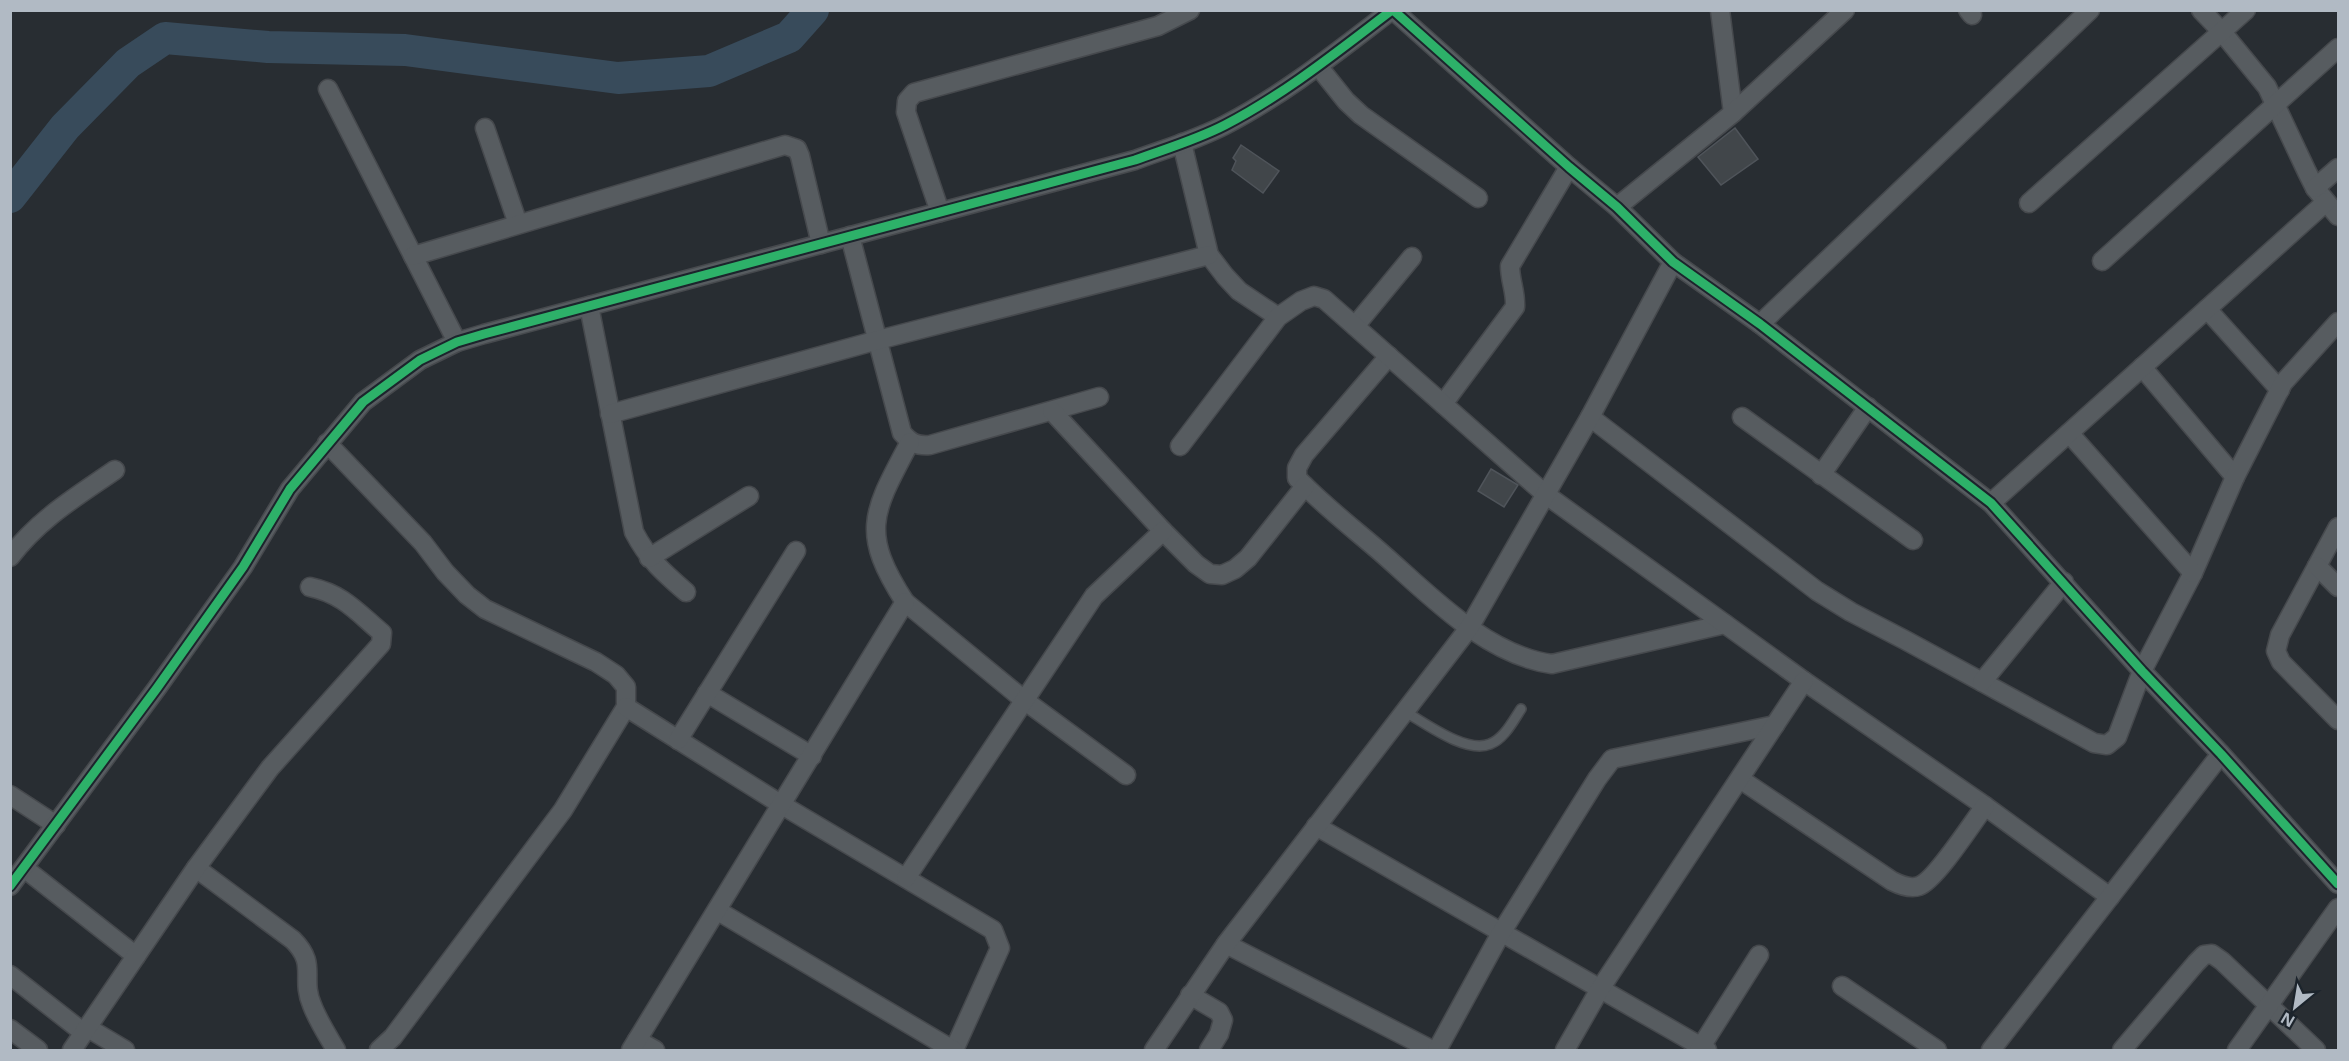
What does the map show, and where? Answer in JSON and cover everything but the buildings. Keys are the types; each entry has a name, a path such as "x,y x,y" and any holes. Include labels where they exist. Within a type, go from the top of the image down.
{"street":[{"path":"940,212 906,112 907,101 914,93 1158,26 1190,10"},
{"path":"1720,10 1733,113"},
{"path":"1617,207 1733,113 1845,10"},
{"path":"1760,324 2090,10"},
{"path":"2201,10 2267,87 2327,202"},
{"path":"2029,203 2246,10"},
{"path":"10,886 157,688 243,567 290,489 363,402 420,360 457,342 1135,160 1224,125 1291,86 1387,12 1617,207 1673,262 1760,324 1992,503 2142,671 2222,754 2338,884"},
{"path":"2102,261 2338,48"},
{"path":"1318,66 1346,101 1361,115 1478,198"},
{"path":"328,89 457,342"},
{"path":"485,128 518,224"},
{"path":"1182,143 1209,255 1239,291 1278,316"},
{"path":"413,255 785,145 797,149 800,156 821,244"},
{"path":"1443,404 1515,307 1516,294 1510,279 1510,266 1569,167"},
{"path":"1992,503 2327,202 2338,168"},
{"path":"850,236 902,433 910,442 919,446 930,445 1099,397"},
{"path":"610,414 878,340 1209,255"},
{"path":"1355,326 1412,257"},
{"path":"1154,1050 1226,944 1468,628 1590,417 1673,262"},
{"path":"1180,446 1278,316 1300,301 1314,296 1324,299 1545,494 1804,681 1985,806 2110,897"},
{"path":"589,306 634,532 656,567 686,592"},
{"path":"2207,309 2280,390"},
{"path":"1590,417 1817,591 1851,612 2094,744 2107,745 2117,737 2142,671 2193,573 2235,477 2283,382 2338,322"},
{"path":"1389,356 1304,456 1297,468 1297,478 1468,628 1533,661 1552,663 1725,624"},
{"path":"2142,367 2235,477"},
{"path":"1821,475 1868,407"},
{"path":"1052,411 1163,531 1196,564 1210,574 1222,575 1235,569 1248,558 1305,486"},
{"path":"1742,417 1912,540"},
{"path":"2069,433 2193,573"},
{"path":"910,442 878,508 875,532 878,553 892,583 905,602 1024,700 1126,775"},
{"path":"327,443 423,543 445,572 467,595 485,609 596,662 616,675 626,687 626,707 562,810 388,1047"},
{"path":"10,557 35,527 50,514 115,470"},
{"path":"649,558 749,496"},
{"path":"2338,527 2280,635 2276,651 2281,662 2338,720"},
{"path":"906,878 1095,596 1163,531"},
{"path":"678,740 795,551"},
{"path":"2317,566 2338,587"},
{"path":"1982,682 2064,582"},
{"path":"72,1050 196,868 270,768 381,644 382,633 339,597 310,587"},
{"path":"655,1050 634,1045 905,602"},
{"path":"1565,1050 1600,990 1804,681"},
{"path":"707,693 812,756"},
{"path":"626,707 782,805 993,930 1000,948 953,1050 718,911"},
{"path":"1437,1050 1501,933 1597,778 1612,759 1775,725"},
{"path":"1991,1050 2222,754"},
{"path":"1740,779 1892,881 1904,886 1919,886 1932,877 1985,806"},
{"path":"10,795 56,825"},
{"path":"1316,826 1702,1049 1758,955"},
{"path":"24,868 136,956"},
{"path":"196,868 293,940 304,951 311,1004 336,1050"},
{"path":"2237,1050 2338,908"},
{"path":"1226,944 1432,1050"},
{"path":"2122,1050 2204,955 2212,954 2316,1050"},
{"path":"10,975 86,1030 125,1050"},
{"path":"1842,986 1937,1050"},
{"path":"1190,995 1219,1012 1223,1020 1220,1034 1209,1050"},
{"path":"10,1029 38,1050"}],"lane":[{"path":"1404,711 1457,741 1471,746 1490,744 1505,733 1521,709"}],"waterway":[{"path":"10,197 65,127 128,63 165,38 268,47 405,50 618,78 709,71 789,37 813,10"}],"cycle path":[{"path":"10,886 157,688 243,567 290,489 363,402 420,360 457,342 484,334 1135,160 1180,144 1225,125 1269,100 1392,10"},
{"path":"1393,10 1617,207 1673,262 1760,324 1991,503 2338,884"}]}
